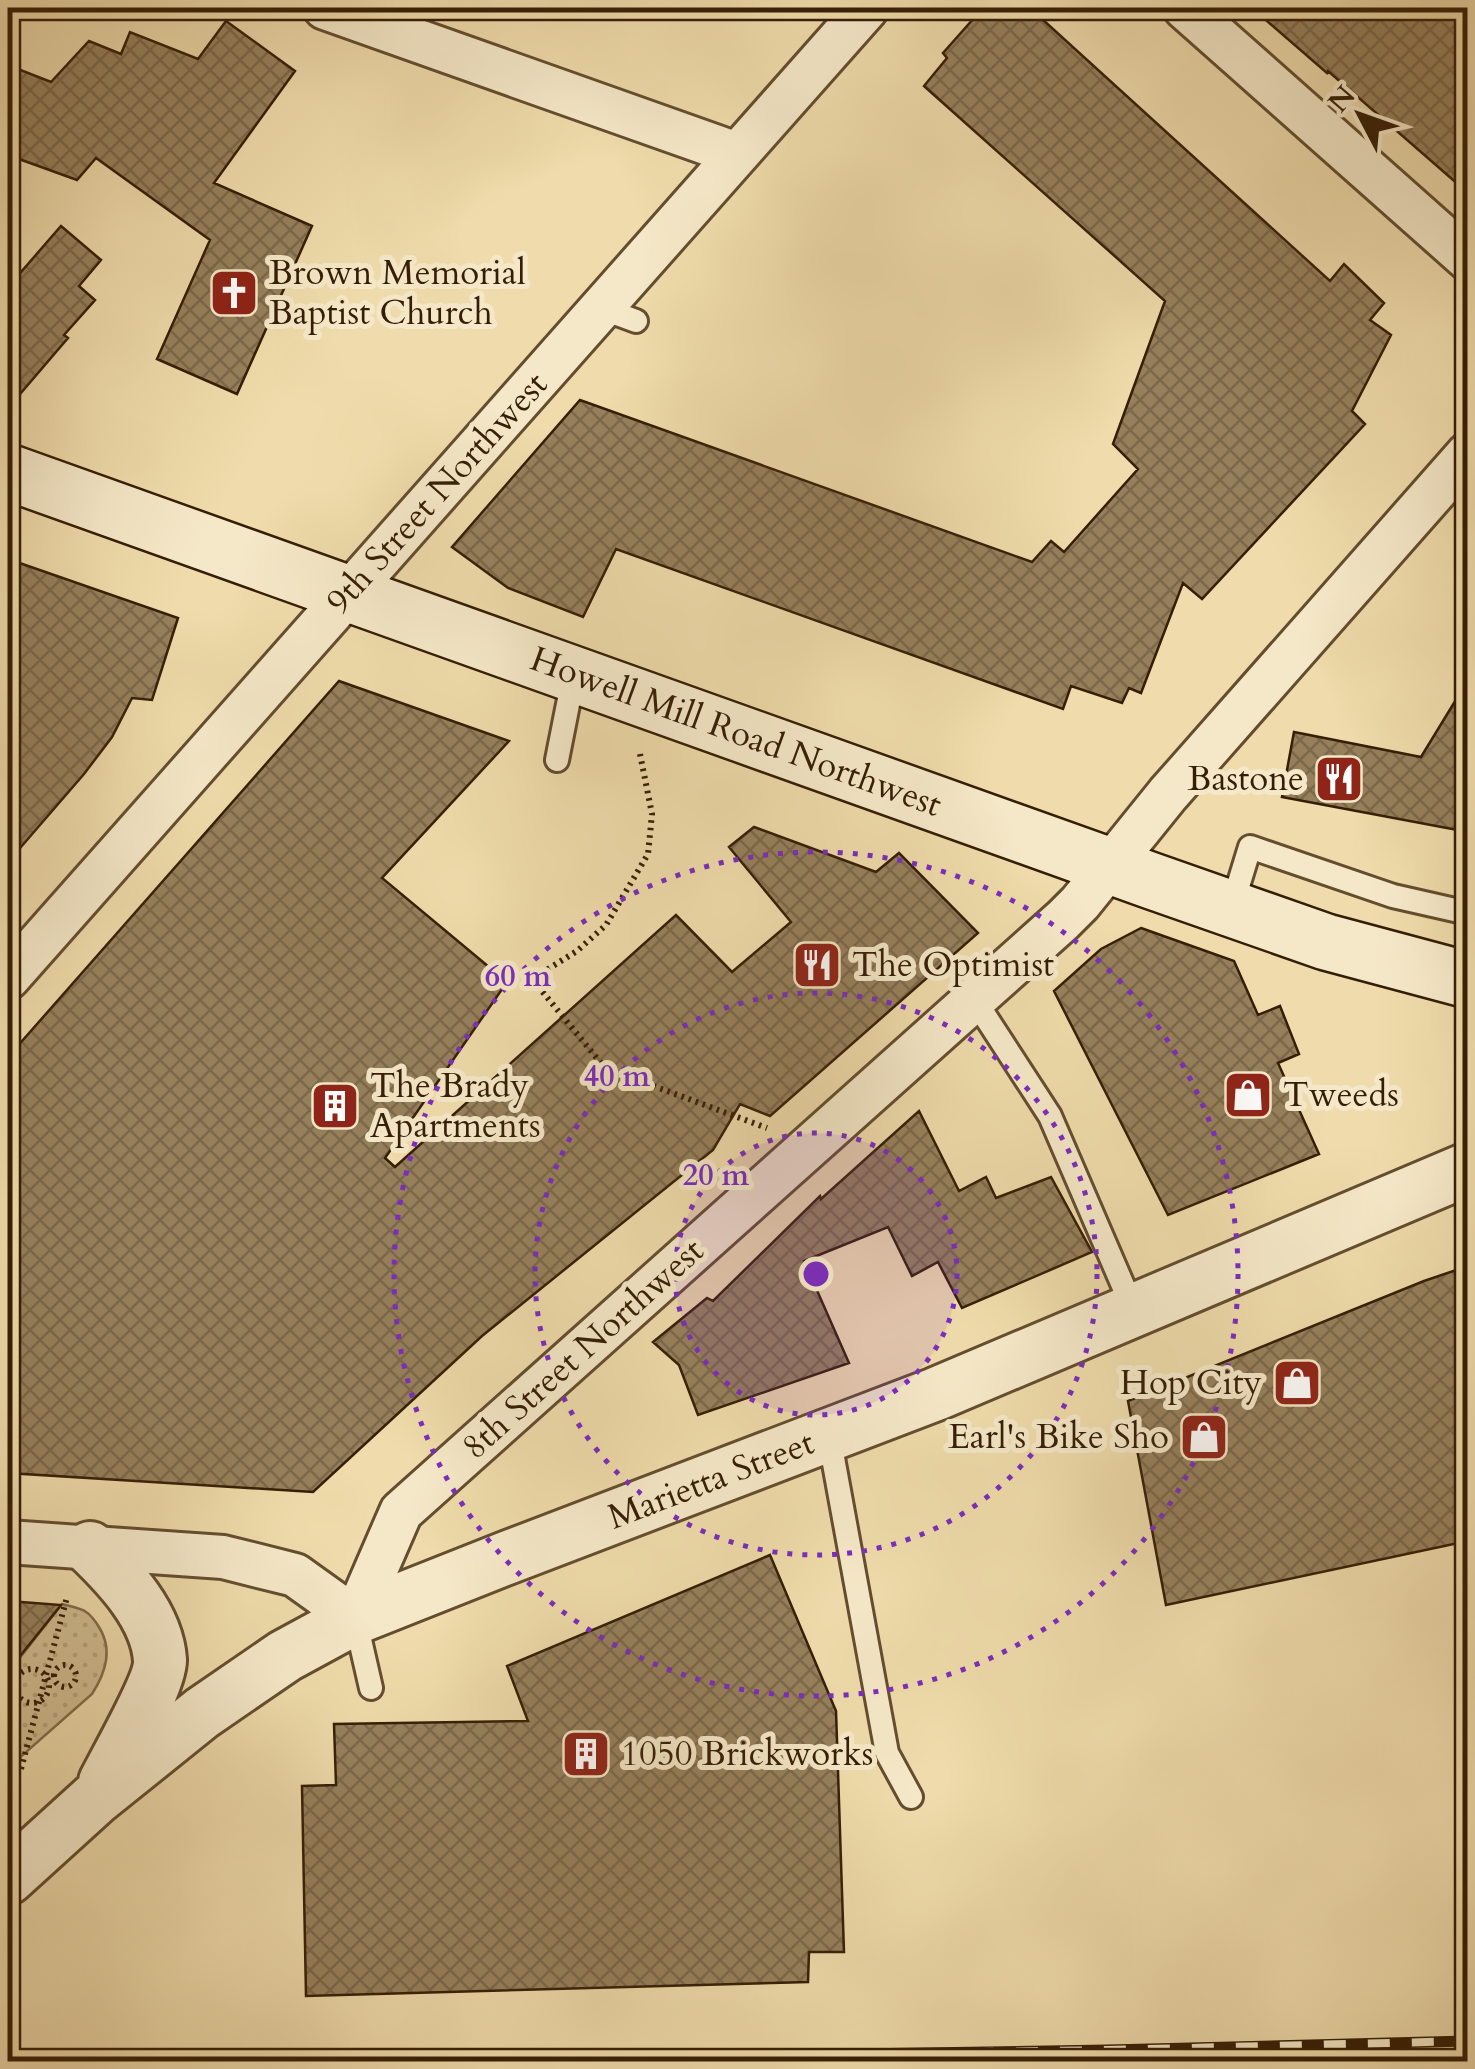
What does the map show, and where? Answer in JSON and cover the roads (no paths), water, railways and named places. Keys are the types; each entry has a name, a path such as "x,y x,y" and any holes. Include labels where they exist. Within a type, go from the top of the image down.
{"main road":[{"name":"Howell Mill Road Northwest","path":"8,472 1231,909 1326,942 1468,980"}],"street":[{"path":"326,8 737,154"},
{"name":"9th Street Northwest","path":"8,978 348,592 618,314 737,154 867,8"},
{"path":"1185,8 1468,259"},
{"name":"8th Street Northwest","path":"355,1618 401,1512 1063,920 1168,794 1468,454"},
{"name":"Marietta Street","path":"8,1878 202,1712 285,1656 355,1618 936,1394 1468,1169"},
{"path":"8,1542 223,1556 295,1576 355,1618"},
{"path":"90,1548 122,1579 151,1626 160,1663 146,1702 95,1800"}],"lane":[{"path":"557,760 574,674"},
{"path":"1231,909 1250,847 1393,896 1468,914"},
{"path":"974,999 1050,1116 1134,1311"},
{"path":"829,1436 887,1753 911,1796"},
{"path":"355,1618 370,1688"}],"railway":[{"path":"356,2062 1468,2041"}],"place":[{"name":"Brown Memorial Baptist Church","path":"234,293"},
{"name":"Bastone","path":"1339,779"},
{"name":"The Optimist","path":"817,965"},
{"name":"Tweeds","path":"1248,1095"},
{"name":"The Brady Apartments","path":"335,1106"},
{"name":"Hop City","path":"1297,1383"},
{"name":"Earl's Bike Sho","path":"1204,1437"},
{"name":"1050 Brickworks","path":"586,1754"}]}
